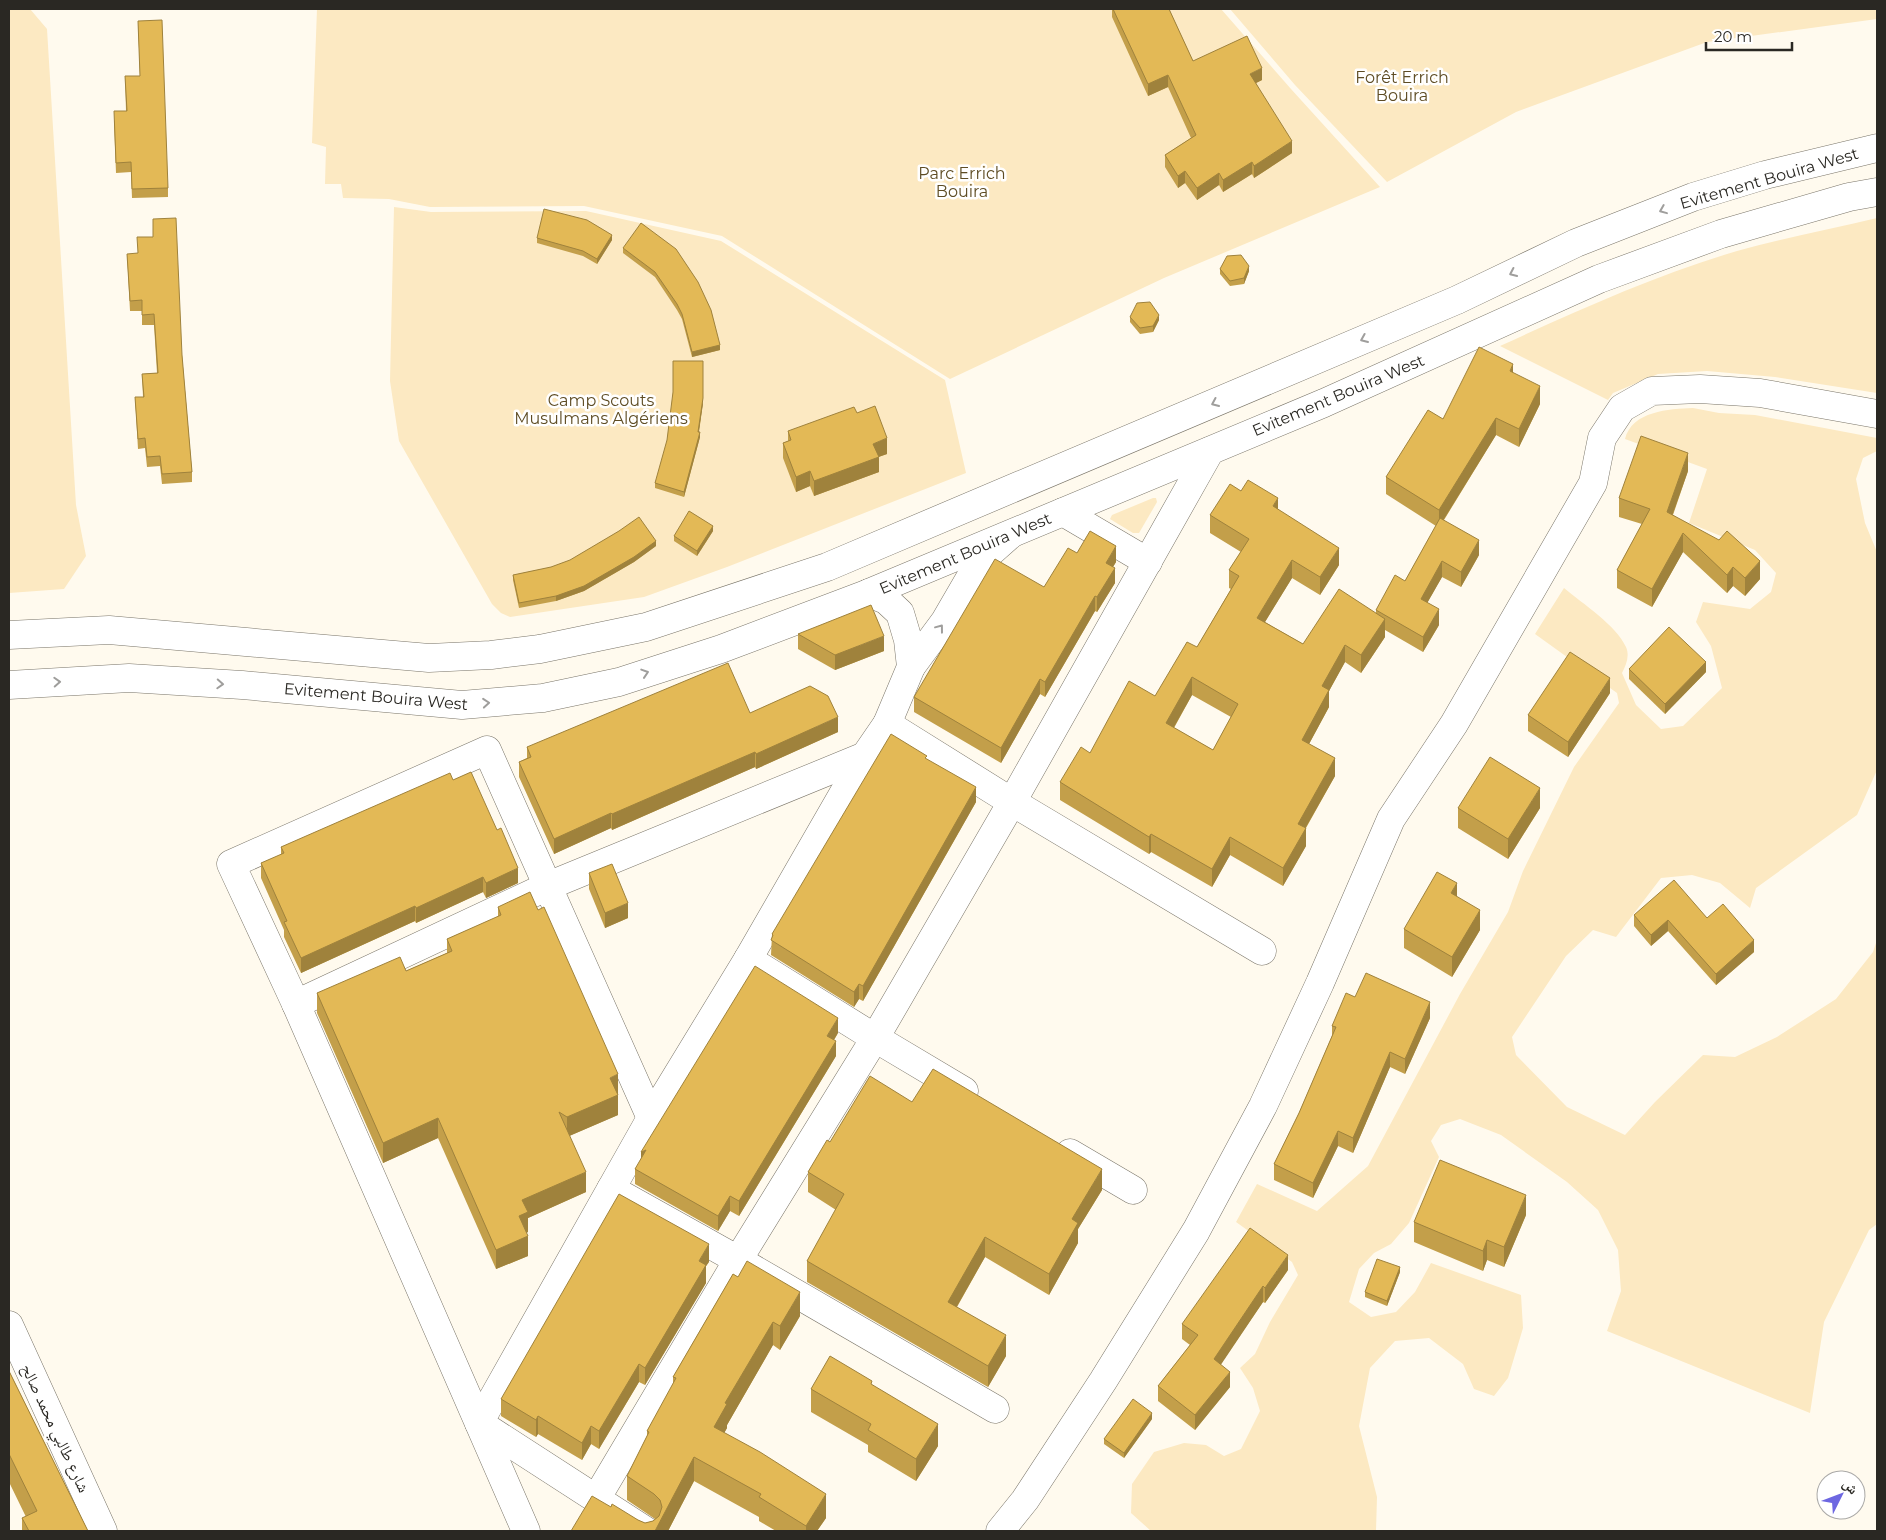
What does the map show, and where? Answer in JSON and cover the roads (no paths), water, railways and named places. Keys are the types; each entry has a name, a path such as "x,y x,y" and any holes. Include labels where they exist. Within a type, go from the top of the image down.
{"main road":[{"name":"Evitement Bouira West","path":"9,636 109,630 429,658 492,655 540,649 646,627 827,567 1457,300 1576,244 1693,197 1765,175 1877,148"},
{"name":"Evitement Bouira West","path":"9,685 128,678 242,685 462,705 543,698 620,682 721,648 869,593 1324,403 1599,279 1721,234 1849,197 1877,192"},
{"path":"1000,1531 1025,1500 1103,1382 1196,1231 1264,1106 1392,819 1454,724 1593,484 1602,438 1622,408 1652,391 1700,389 1760,393 1877,414"},
{"path":"596,1499 738,1260 875,1038 1012,802 1210,451"},
{"path":"1063,512 1148,562"},
{"path":"479,1423 651,1118 748,959 865,756 887,724 911,667 945,621 984,558 1013,532"},
{"path":"869,593 886,600 900,613 908,640 911,667"},
{"path":"887,724 1012,802 1262,951"},
{"path":"526,1531 296,1004 231,864 487,750 651,1118"},
{"path":"296,1004 548,886 865,756"},
{"path":"748,959 983,1102"},
{"path":"1050,1141 1134,1190"},
{"path":"611,1189 738,1260 994,1409"},
{"name":"شارع طالبي محمد صالح","path":"9,1325 103,1531"},
{"path":"479,1423 646,1531"}],"park label":[{"name":"Forêt Errich Bouira","path":"1402,86"},
{"name":"Parc Errich Bouira","path":"962,182"},
{"name":"Camp Scouts Musulmans Algériens","path":"601,409"}]}
